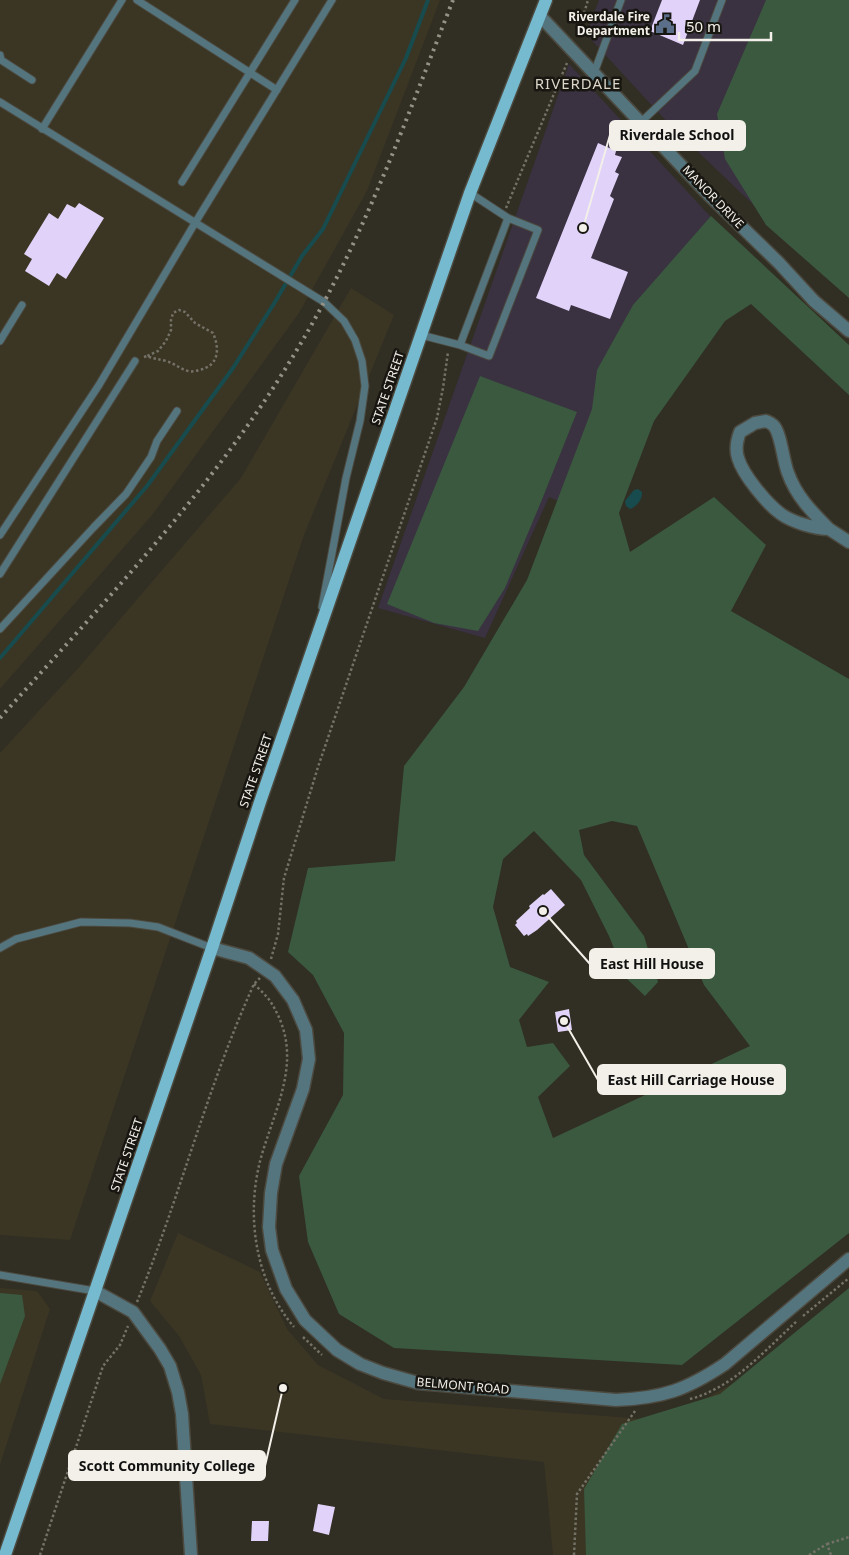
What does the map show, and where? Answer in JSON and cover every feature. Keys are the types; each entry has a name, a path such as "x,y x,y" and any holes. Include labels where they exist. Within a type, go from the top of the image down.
{"main road":[{"name":"STATE STREET","path":"5,1555 316,637 470,193 546,0"}],"street":[{"name":"MANOR DRIVE","path":"540,16 708,194 814,300 849,330"},
{"path":"829,530 817,529 782,515 758,491 739,460 737,449 740,432 755,423 766,421 773,425 778,433 784,462 804,504 829,530 849,542"},
{"name":"BELMONT ROAD","path":"212,948 249,958 275,976 293,1000 306,1030 309,1059 303,1089 276,1164 271,1193 269,1227 272,1250 286,1289 305,1320 337,1350 360,1364 383,1373 418,1382 616,1400 645,1399 675,1392 704,1378 725,1364 849,1258"},
{"path":"95,1291 133,1312 170,1366 182,1414 191,1555"}],"lane":[{"path":"42,129 122,0"},
{"path":"137,0 277,90"},
{"path":"182,182 295,0"},
{"path":"0,535 98,385 332,0"},
{"path":"594,73 621,0"},
{"path":"641,122 695,71 722,0"},
{"path":"0,55 1,60 32,80"},
{"path":"0,102 324,302 344,321 355,340 362,361 365,386 360,421 346,478 316,637"},
{"path":"421,335 460,345 489,356 538,230 505,216 470,193"},
{"path":"460,345 505,216"},
{"path":"0,341 22,305"},
{"path":"0,574 135,361"},
{"path":"0,629 92,528 126,494 151,457 157,441 177,411"},
{"path":"0,948 16,939 81,922 130,923 158,927 212,948"},
{"path":"0,1275 95,1291"}],"path":[{"path":"505,216 572,50 588,0"},
{"path":"135,361 158,351 166,341 171,330 170,320 173,313 179,310 186,312 195,323 213,333 216,338 216,357 214,363 206,369 193,372 186,371 167,361 147,356"},
{"path":"40,1555 102,1366 120,1344 166,1228 234,1028 254,984 268,971 278,934 284,878 318,767 437,418 450,342"},
{"path":"254,984 270,1000 279,1021 285,1039 287,1064 283,1089 262,1155 254,1196 256,1243 261,1265 279,1306 292,1325 326,1358"},
{"path":"684,1400 701,1396 728,1383 798,1320 849,1278"},
{"path":"628,1411 644,1410"},
{"path":"574,1555 577,1494 635,1411"},
{"path":"809,1555 827,1544 849,1537"},
{"path":"827,1544 831,1555"}],"shaded area":[{"path":"0,0 440,0 367,191 299,313 153,514 0,689"},
{"path":"599,0 849,0 812,261 668,123 586,34"},
{"path":"569,64 761,271 563,503 549,497 485,638 378,608"},
{"path":"351,288 394,315 304,535 70,1240 0,1235 0,753 80,666 241,478"},
{"path":"178,1233 260,1272 287,1329 318,1365 384,1399 644,1419 695,1404 745,1377 849,1555 553,1555 544,1462 210,1424 201,1375 179,1336 150,1301"},
{"path":"0,1288 37,1291 50,1309 0,1465"}],"green space":[{"path":"766,0 849,0 849,298 766,225 725,159 717,114"},
{"path":"711,216 849,345 849,395 751,304 725,321 654,421 619,513 630,552 714,497 766,545 731,611 849,679 849,1233 682,1365 394,1348 339,1314 308,1242 299,1176 343,1095 344,1033 313,975 288,952 308,868 395,861 404,766 464,687 527,580 592,409 597,370 633,305","holes":["612,821 637,826 704,985 750,1046 553,1138 538,1097 570,1066 553,1043 527,1047 519,1020 549,982 510,967 493,907 503,859 534,831 581,880 609,936 626,978 645,996 658,982 644,936 584,855 579,830"]},
{"path":"480,376 577,412 505,588 478,631 434,623 387,604"},
{"path":"849,1288 849,1555 586,1555 584,1489 622,1424 720,1394"},
{"path":"0,1293 22,1295 25,1316 0,1384"}],"water":[{"path":"638,489 642,492 642,497 630,509 626,506 625,501 634,490"}],"building":[{"path":"662,0 700,0 683,45 650,31"},
{"path":"598,143 616,151 615,155 622,157 615,172 619,174 610,196 614,199 591,258 628,272 610,319 571,305 569,311 536,298"},
{"path":"79,203 104,218 66,279 57,273 49,286 25,271 32,259 24,254 49,213 58,219 67,204 75,208"},
{"path":"551,889 565,905 537,930 528,936 527,934 524,936 515,925 516,921 530,908 529,906"},
{"path":"569,1009 572,1030 558,1032 555,1012"},
{"path":"318,1504 335,1507 329,1535 313,1531"},
{"path":"252,1521 269,1521 268,1541 251,1541"}],"waterway":[{"path":"0,658 147,486 233,368 302,256 323,229 406,58 428,0"}],"railway":[{"path":"0,718 156,543 229,451 295,353 319,311 362,225 382,180 453,0"}],"place":[{"name":"Riverdale Fire Department","path":"665,24"},
{"name":"Riverdale School","path":"583,228"},
{"name":"East Hill House","path":"543,911"},
{"name":"East Hill Carriage House","path":"564,1021"},
{"name":"Scott Community College","path":"283,1388"}],"district":[{"name":"RIVERDALE","path":"578,84"}]}
